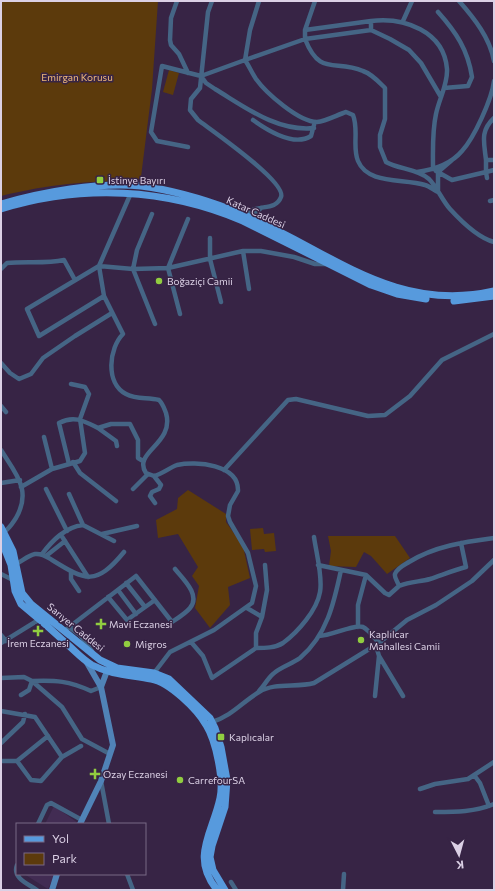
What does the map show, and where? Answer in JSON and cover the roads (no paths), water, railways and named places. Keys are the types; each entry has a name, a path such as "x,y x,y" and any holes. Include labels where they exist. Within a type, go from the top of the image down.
{"main road":[{"name":"Katar Caddesi","path":"1,209 51,198 134,189"},
{"name":"Katar Caddesi","path":"1,204 31,196 61,191 134,189 195,204 247,220 362,275 397,288 438,296 469,295 494,291"},
{"name":"Katar Caddesi","path":"247,220 371,285 413,298 457,301 494,296"},
{"name":"Sarıyer Caddesi","path":"2,531 24,597 67,629 100,660 124,670 169,679 209,723 221,747 228,787 225,807 212,846 210,857 214,870 225,890"},
{"name":"Sarıyer Caddesi","path":"1,540 14,565 13,580 18,598 86,661 107,671 124,676 153,676"},
{"path":"59,636 67,629"},
{"path":"86,661 90,659 93,653"},
{"path":"100,660 107,671"},
{"name":"Sarıyer Caddesi","path":"209,723 222,784 218,806 204,855 206,872 217,890"}],"street":[{"path":"177,1 171,18 170,40 188,73"},
{"path":"212,1 208,12 200,88 190,99 190,110 198,120 269,175 282,192 282,197 278,203 261,208 247,220"},
{"path":"259,1 250,30 245,60 256,80 269,94 287,108 314,122 346,112 353,115 356,124 358,160 363,170 371,175 384,179 426,185 438,192"},
{"path":"315,1 306,30 305,39 311,53 321,62 363,71 377,80 385,88 385,119 380,147 386,162 428,178 450,209 473,231 487,240 494,242"},
{"path":"403,21 412,1"},
{"path":"459,1 488,41 494,61"},
{"path":"438,12 458,36 464,48 472,77 468,86 444,88"},
{"path":"306,30 371,20 403,21 427,33 440,47 447,70 444,88 436,113 432,141 434,169 452,180 494,170"},
{"path":"371,20 371,30"},
{"path":"188,147 156,141 151,132 162,66 201,76 305,39 371,30 390,38 409,50 421,63 441,97"},
{"path":"201,76 206,83 215,89 284,127 314,128"},
{"path":"438,192 438,172 462,151 491,96 494,81"},
{"path":"305,118 308,128"},
{"path":"487,178 483,138 486,125 494,118"},
{"path":"253,120 270,131 298,140 306,139 311,136 314,128 314,122"},
{"path":"415,173 434,169 452,160"},
{"path":"486,160 494,160"},
{"path":"134,189 133,199 127,204 115,226 99,266 104,296 123,334 114,346 113,353 113,373 116,386 120,391 132,397 159,400 164,406 167,417 167,428 163,437 145,456 143,461 144,469 148,474 154,476 161,485 159,489 152,492 150,496 155,503"},
{"path":"152,214 137,250 133,269 155,324"},
{"path":"180,314 168,268 188,219"},
{"path":"210,238 210,259 221,302"},
{"path":"104,296 39,336 27,308 99,266 133,269 168,268 243,251 268,252 294,257 316,264 329,263"},
{"path":"243,251 249,289"},
{"path":"1,269 6,263 19,261 35,263 64,260 75,280"},
{"path":"1,363 10,373 19,379 31,374 43,358 74,336 112,313"},
{"path":"224,470 288,400 296,399 368,416 384,415 410,396 442,360 494,334"},
{"path":"21,487 52,469 80,461 85,453 80,419 88,394 85,387 71,384"},
{"path":"1,406 6,412"},
{"path":"116,501 80,473 71,463 59,422 80,419 98,428 116,441 117,446"},
{"path":"98,428 111,424 130,424 138,440 138,458 143,461"},
{"path":"44,437 52,469"},
{"path":"1,450 20,480 23,506 10,529 2,531"},
{"path":"153,676 170,652 191,642 247,608 254,596 256,586 248,553 229,519 229,508 238,492 235,479 230,472 190,464 170,468 154,476"},
{"path":"133,489 148,474"},
{"path":"1,483 20,480"},
{"path":"46,488 66,531"},
{"path":"69,494 83,525 114,541"},
{"path":"44,555 60,534 83,525"},
{"path":"102,534 137,526"},
{"path":"60,534 88,577"},
{"path":"191,642 203,656 212,678 256,648 274,647 282,643 310,614 317,602 320,590 314,537"},
{"path":"399,586 395,574 400,567 424,553 461,543 494,538"},
{"path":"44,555 65,541"},
{"path":"318,565 366,575 387,595 399,586 412,581 430,579 446,572 466,567 461,543"},
{"path":"14,565 35,554 44,555 71,572 88,577 99,576 124,552"},
{"path":"209,723 229,715 259,692 272,686 305,686 314,683 379,643 407,620 436,605 472,581 494,560"},
{"path":"256,648 256,633 262,617 267,590 265,566"},
{"path":"67,629 136,576 172,622 191,608 194,600 193,593 175,570"},
{"path":"259,692 273,674 298,659 310,648 319,636 333,609 341,570"},
{"path":"71,572 71,579 79,590"},
{"path":"1,574 13,580"},
{"path":"358,627 358,605 366,575"},
{"path":"126,583 145,607"},
{"path":"118,590 136,614"},
{"path":"108,597 127,620 155,600"},
{"path":"247,608 262,617"},
{"path":"1,635 3,642 40,619"},
{"path":"319,636 327,636 358,627 365,628 379,643"},
{"path":"379,643 377,649 379,656 404,696"},
{"path":"375,696 379,656"},
{"path":"38,823 47,805 51,803 81,822 101,781 113,745 101,687 86,661"},
{"path":"32,681 58,680 74,684 91,691 101,687 107,671"},
{"path":"1,678 24,677 32,681 62,707 82,739 110,754"},
{"path":"21,695 29,690 32,681"},
{"path":"1,711 25,714 35,717 62,757"},
{"path":"1,743 23,722 25,714"},
{"path":"1,761 16,761 48,736"},
{"path":"16,761 31,780 41,781 62,757 81,746"},
{"path":"420,789 435,784 468,779 494,762"},
{"path":"474,775 480,784 489,806"},
{"path":"101,781 109,823"},
{"path":"435,812 480,810 494,804"},
{"path":"343,890 344,874"},
{"path":"17,875 18,878 37,890"},
{"path":"52,890 57,875"},
{"path":"127,875 133,890"},
{"path":"231,882 236,890"}],"place":[{"name":"İstinye Bayırı","path":"100,180"},
{"name":"Boğaziçi Camii","path":"159,281"},
{"name":"Mavi Eczanesi","path":"101,624"},
{"name":"İrem Eczanesi","path":"38,631"},
{"name":"Kaplılcar Mahallesi Camii","path":"361,640"},
{"name":"Migros","path":"127,644"},
{"name":"Kaplıcalar","path":"221,737"},
{"name":"Ozay Eczanesi","path":"95,774"},
{"name":"CarrefourSA","path":"180,780"}],"park label":[{"name":"Emirgan Korusu","path":"77,77"}]}
